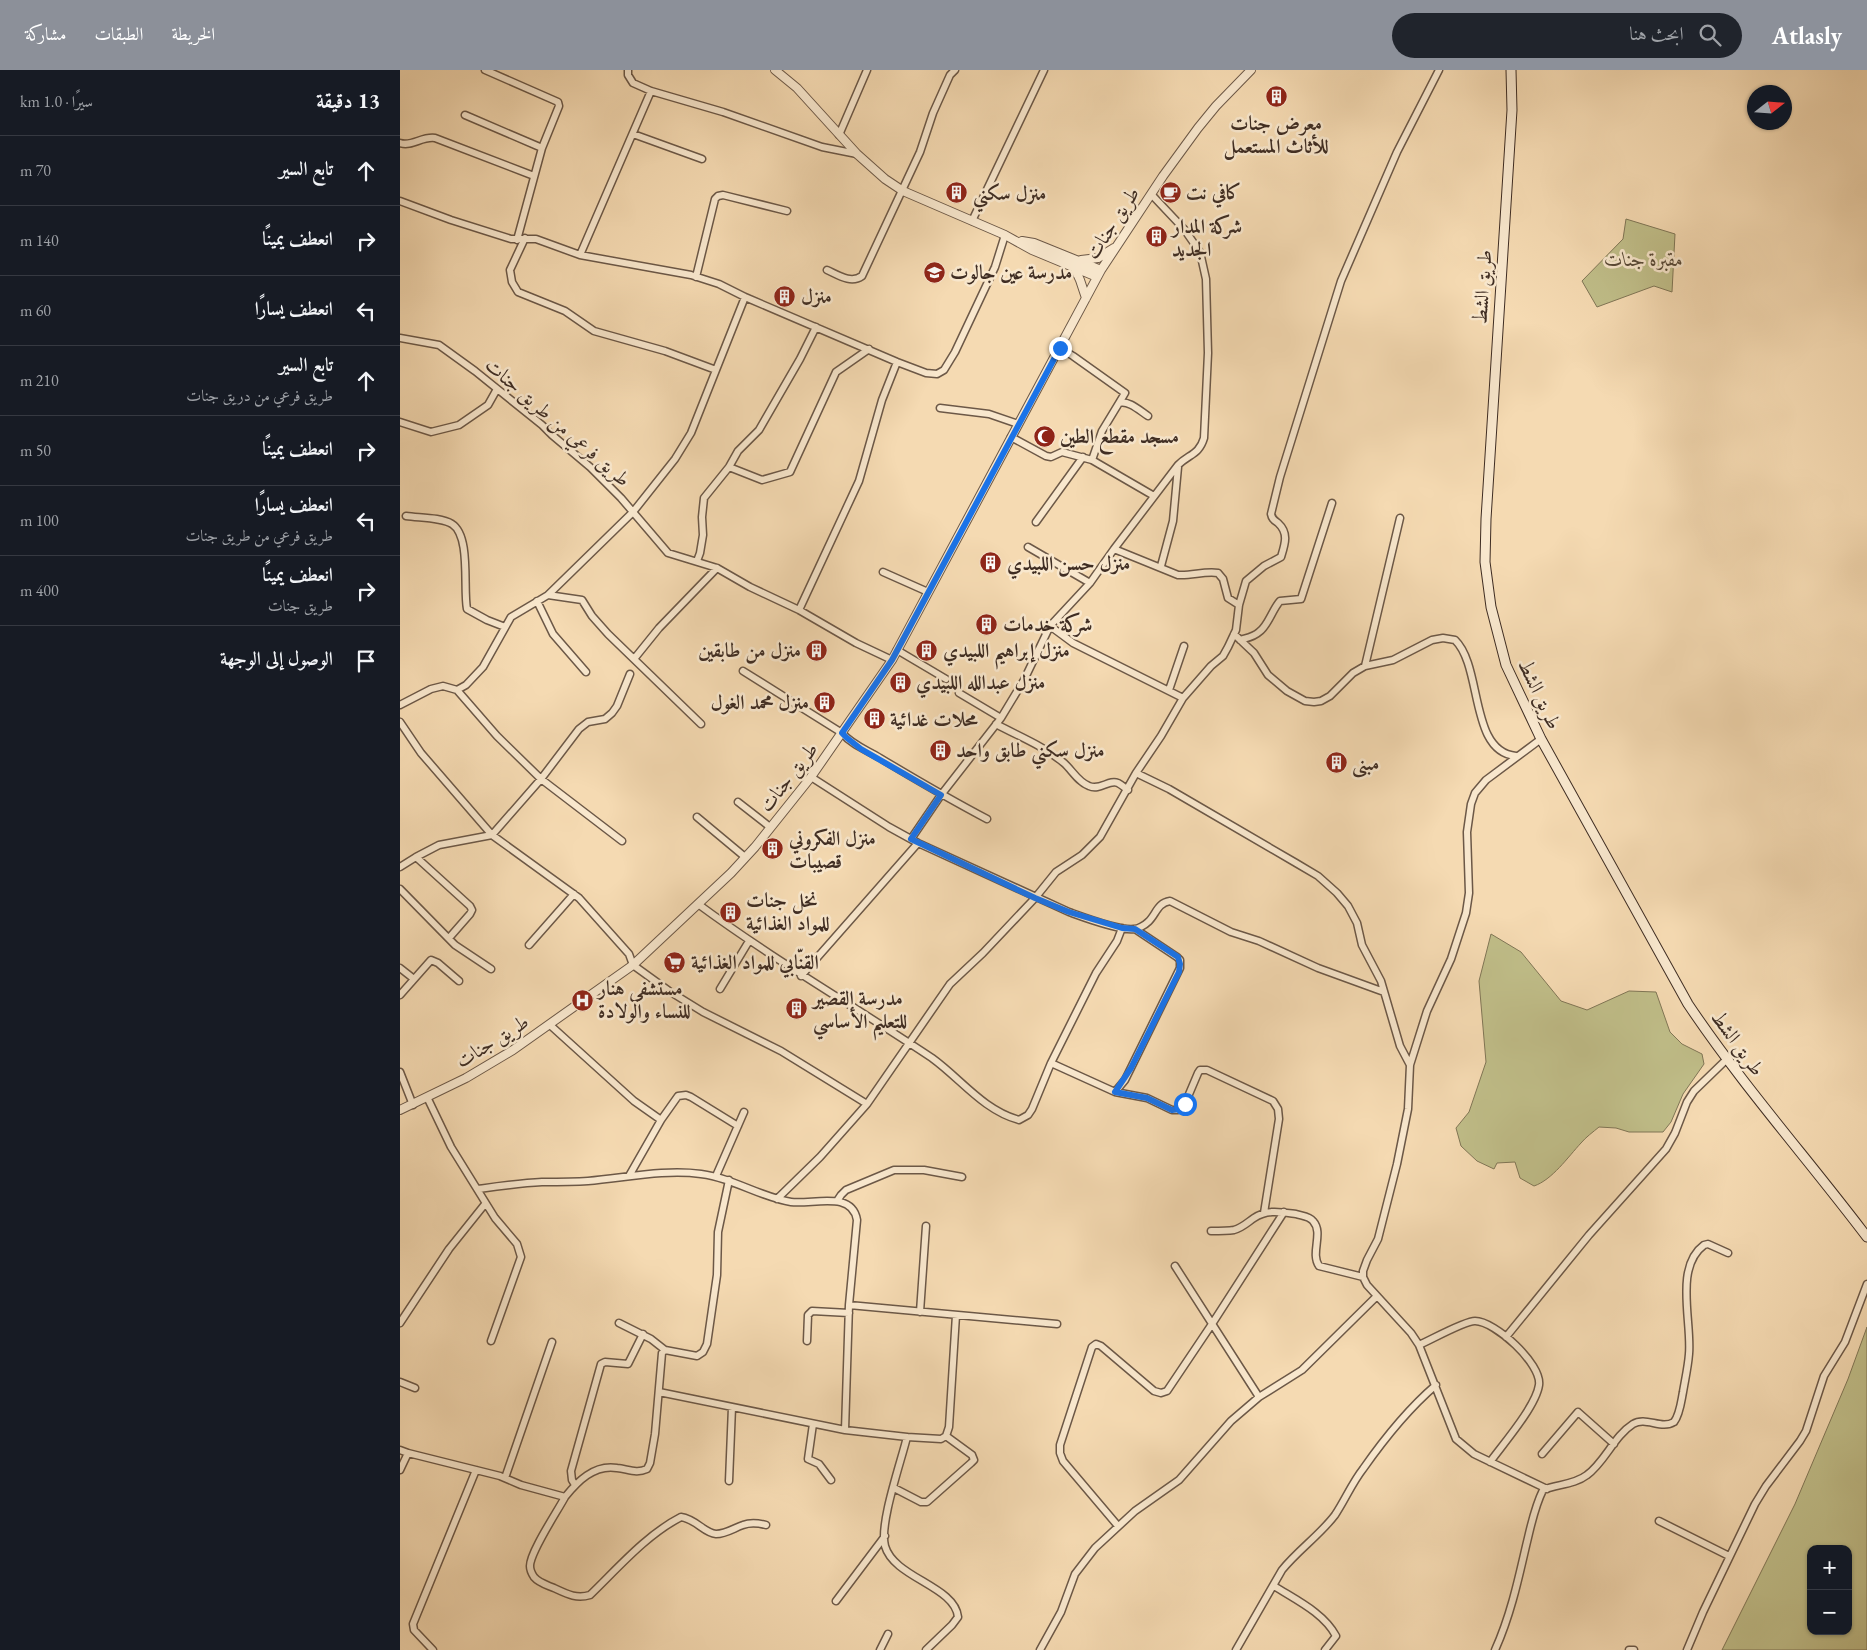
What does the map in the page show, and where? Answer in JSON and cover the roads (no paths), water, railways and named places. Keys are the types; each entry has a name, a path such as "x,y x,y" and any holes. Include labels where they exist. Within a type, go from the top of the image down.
{"main road":[{"name":"طريق الشط","path":"1511,70 1512,110 1486,519 1486,562 1491,607 1506,665 1541,739 1688,1004 1727,1060 1867,1237"}],"street":[{"path":"485,70 558,102 559,106 542,148 517,240"},
{"path":"628,70 628,75 633,83 651,91 723,112 822,147 857,154"},
{"path":"775,70 797,88 857,154 885,179 903,191 1017,240 1032,250 1099,273"},
{"path":"839,135 866,70"},
{"path":"827,270 850,280 862,276 903,191 920,152 933,113 954,70"},
{"path":"972,221 1044,70"},
{"name":"طريق جنات","path":"400,1110 466,1078 513,1050 633,965 745,857 811,777 892,660 1099,273 1151,194 1198,128 1216,106 1251,70"},
{"path":"777,1199 820,1157 867,1104 950,984 983,954 1035,898 1056,872 1082,856 1100,837 1136,773 1161,736 1183,698 1211,666 1223,656 1238,623 1239,605 1246,581 1264,566 1281,557 1286,534 1280,525 1272,519 1271,514 1280,477 1341,281 1397,152 1439,70"},
{"path":"580,254 651,91"},
{"path":"465,115 542,148"},
{"path":"633,134 702,159"},
{"path":"400,143 406,145 429,137 435,138 534,176"},
{"path":"911,839 941,795 1000,718 1024,680 1050,626 1090,583 1114,548 1178,465 1196,453 1202,445 1204,438 1208,354 1206,279 1200,252 1184,229 1151,194"},
{"path":"696,277 715,199 718,196 723,195 787,210"},
{"path":"400,201 451,220 517,240 525,238 544,241 580,254 696,277 719,284 897,362 926,373 937,374 944,370 955,352 984,293 1005,235"},
{"path":"525,238 510,270 512,282 518,292 565,311 594,331 648,345 716,370"},
{"path":"1075,264 1098,258 1116,247"},
{"path":"1075,264 1086,298"},
{"path":"457,690 478,675 511,617 548,595 633,512 675,459 691,433 745,297"},
{"path":"697,561 703,536 704,498 729,467 738,451 758,430 800,359 816,327"},
{"name":"طريق فرعي من طريق جنات","path":"400,338 438,345 497,388 590,467 633,512 668,553 717,568 750,587 799,610 856,643 892,660"},
{"path":"1060,348 1125,393 1102,431 1092,460"},
{"path":"729,467 762,480 790,472 836,372 869,349"},
{"path":"799,610 860,481 882,400 897,362"},
{"path":"400,422 431,432 459,425 488,406 497,388"},
{"path":"1119,403 1124,401 1148,416"},
{"path":"940,408 989,414 1018,424"},
{"path":"1011,437 1046,456 1051,457 1062,452 1092,460 1154,496"},
{"path":"1036,522 1083,457"},
{"path":"1161,566 1173,522 1178,465"},
{"path":"1240,640 1262,630 1280,601 1301,598 1332,503"},
{"path":"406,516 440,520 452,524 459,531 466,560 464,595 467,609 487,620 506,627"},
{"path":"1365,666 1400,518"},
{"path":"1028,547 1090,583"},
{"path":"1114,548 1161,566 1178,575 1187,576 1204,572 1218,573 1223,579 1228,598 1239,605"},
{"path":"634,659 659,628 717,568"},
{"path":"883,572 928,592"},
{"path":"548,595 582,600 592,616 608,634 701,724"},
{"path":"537,601 553,634 586,672"},
{"path":"1050,626 1073,643 1183,698"},
{"path":"1234,634 1254,653 1268,675 1305,701 1321,701 1330,696 1353,673 1365,666 1393,660 1432,640 1444,638 1455,640 1466,656 1485,728 1500,751 1507,756 1516,756"},
{"path":"1169,690 1184,646"},
{"path":"897,650 946,679"},
{"path":"743,671 842,733 861,749 987,819"},
{"path":"400,867 439,845 492,835 541,779 583,725 588,722 605,719 612,713 617,706 630,674"},
{"path":"400,705 431,689 443,686 457,690 497,736 541,779 622,841"},
{"path":"959,693 1000,718"},
{"path":"400,722 421,753 492,835 574,894 629,954 633,965 668,991 703,1012 781,1051 867,1104"},
{"path":"996,724 1053,755 1064,763 1083,783 1090,787 1096,788 1117,782 1128,790"},
{"path":"1363,1277 1364,1264 1380,1233 1397,1164 1408,1109 1410,1065 1428,1011 1451,959 1466,913 1469,893 1467,832 1471,804 1478,788 1516,756 1541,739"},
{"path":"1136,773 1169,789 1318,876 1348,906 1357,923 1362,945 1377,971 1400,1046 1410,1065"},
{"path":"811,777 918,843 1035,898 1085,918 1122,928 1135,929 1147,924 1161,904 1170,901 1231,932 1259,941 1318,968 1384,992"},
{"path":"738,802 770,827"},
{"path":"697,816 745,857"},
{"path":"801,976 918,843"},
{"path":"416,857 470,906 472,910 449,938"},
{"path":"400,889 455,945 491,969"},
{"path":"528,946 574,894"},
{"path":"698,904 801,976 944,1066 980,1099 1004,1116 1019,1120 1028,1115 1032,1108 1051,1063 1096,973 1112,950 1122,928"},
{"path":"1115,1092 1131,1068 1180,968 1178,957 1135,929"},
{"path":"720,989 749,941"},
{"path":"400,995 433,960 459,981"},
{"path":"400,968 414,979"},
{"path":"550,1025 634,1101 661,1120"},
{"path":"1506,1337 1589,1235 1660,1157 1675,1132 1687,1102 1694,1092 1727,1060"},
{"path":"1051,1063 1115,1092 1147,1098 1172,1110 1178,1110 1184,1106 1200,1070 1207,1070 1273,1101 1278,1109 1279,1119 1264,1213"},
{"path":"400,1072 413,1104"},
{"path":"629,1176 661,1120 678,1096 682,1094 691,1097 738,1126"},
{"path":"427,1097 444,1135 478,1189 485,1204 503,1229 517,1244 521,1257 491,1341"},
{"path":"716,1176 744,1112"},
{"path":"838,1201 846,1190 894,1170 924,1170 962,1177"},
{"path":"478,1189 528,1183 588,1181 672,1173 716,1176 777,1199 804,1203 845,1202 851,1206 857,1220 849,1305 845,1430"},
{"path":"619,1323 643,1334 665,1350 697,1356 703,1352 707,1344 717,1275 718,1232 729,1180"},
{"path":"400,1323 449,1249 485,1204"},
{"path":"1118,1526 1063,1460 1060,1453 1060,1444 1090,1349 1096,1344 1101,1346 1154,1391 1161,1393 1169,1389 1284,1212"},
{"path":"1211,1231 1235,1230 1264,1213 1284,1212 1306,1216 1316,1224 1316,1256 1320,1266 1363,1277 1419,1345 1456,1439 1466,1449 1547,1489"},
{"path":"920,1312 926,1226"},
{"path":"1496,1650 1503,1634 1515,1593 1532,1518 1543,1490 1583,1478 1635,1422 1642,1421 1664,1425 1670,1424 1677,1418 1689,1355 1686,1282 1688,1269 1696,1253 1704,1244 1728,1253"},
{"path":"1175,1266 1259,1397"},
{"path":"1687,1650 1729,1556 1755,1504 1806,1431 1824,1376 1845,1342 1867,1284"},
{"path":"1040,1650 1061,1612 1074,1574 1095,1548 1118,1526 1178,1480 1231,1421 1259,1397 1302,1370 1377,1296"},
{"path":"849,1305 1057,1324"},
{"path":"807,1341 809,1312 812,1310 849,1313"},
{"path":"946,1436 949,1426 956,1315"},
{"path":"1419,1345 1472,1322 1482,1322 1506,1337 1536,1368 1539,1386 1526,1412 1490,1462"},
{"path":"575,1484 570,1474 600,1364 605,1362 628,1364 643,1334"},
{"path":"505,1478 552,1342"},
{"path":"665,1350 662,1353 660,1392 650,1463 647,1470 636,1472 614,1467 605,1468 584,1477 575,1484 536,1549 530,1566 534,1577 539,1582 582,1598 590,1595 669,1523 681,1517 696,1522 709,1532 716,1534 726,1533 749,1523 766,1525"},
{"path":"400,1382 415,1388"},
{"path":"1236,1650 1290,1560 1326,1526 1362,1470 1383,1442 1421,1398 1436,1385"},
{"path":"660,1392 845,1430 936,1440 946,1436"},
{"path":"729,1481 732,1407"},
{"path":"1542,1454 1578,1412 1614,1444"},
{"path":"813,1424 808,1459 822,1466 831,1480"},
{"path":"894,1488 921,1502 927,1502 974,1460 972,1455 946,1436"},
{"path":"907,1437 886,1516 885,1545 893,1559 911,1574 947,1598 956,1609 958,1617 926,1650"},
{"path":"400,1450 505,1478 565,1498"},
{"path":"400,1470 408,1453"},
{"path":"433,1650 414,1630 413,1624 476,1470"},
{"path":"1659,1521 1729,1556"},
{"path":"836,1601 885,1536"},
{"path":"1274,1586 1315,1612 1332,1628 1336,1636 1325,1650"},
{"path":"880,1650 888,1634"},
{"path":"1629,1650 1634,1650"}],"place":[{"name":"معرض جنات للأثاث المستعمل","path":"1276,97"},
{"name":"كافي نت","path":"1170,192"},
{"name":"منزل سكني","path":"957,193"},
{"name":"شركة المدار الجديد","path":"1156,237"},
{"name":"مدرسة عين جالوت","path":"934,272"},
{"name":"منزل","path":"785,296"},
{"name":"مسجد مقطع الطين","path":"1044,436"},
{"name":"منزل حسن اللبيدي","path":"991,563"},
{"name":"شركة خدمات","path":"987,624"},
{"name":"منزل من طابقين","path":"817,650"},
{"name":"منزل إبراهيم اللبيدي","path":"927,650"},
{"name":"منزل عبدالله اللبيدي","path":"900,682"},
{"name":"منزل محمد الغول","path":"825,702"},
{"name":"محلات غدائية","path":"874,719"},
{"name":"منزل سكني طابق واحد","path":"940,750"},
{"name":"مبنى","path":"1336,763"},
{"name":"منزل الفكروني قصيبات","path":"773,849"},
{"name":"نخل جنات للمواد الغذائية","path":"730,912"},
{"name":"القنّابي للمواد الغذائية","path":"675,962"},
{"name":"مستشفى هنار للنساء والولادة","path":"582,1000"},
{"name":"مدرسة القصير للتعليم الأساسي","path":"797,1009"}],"park label":[{"name":"مقبرة جنات","path":"1644,259"}]}
